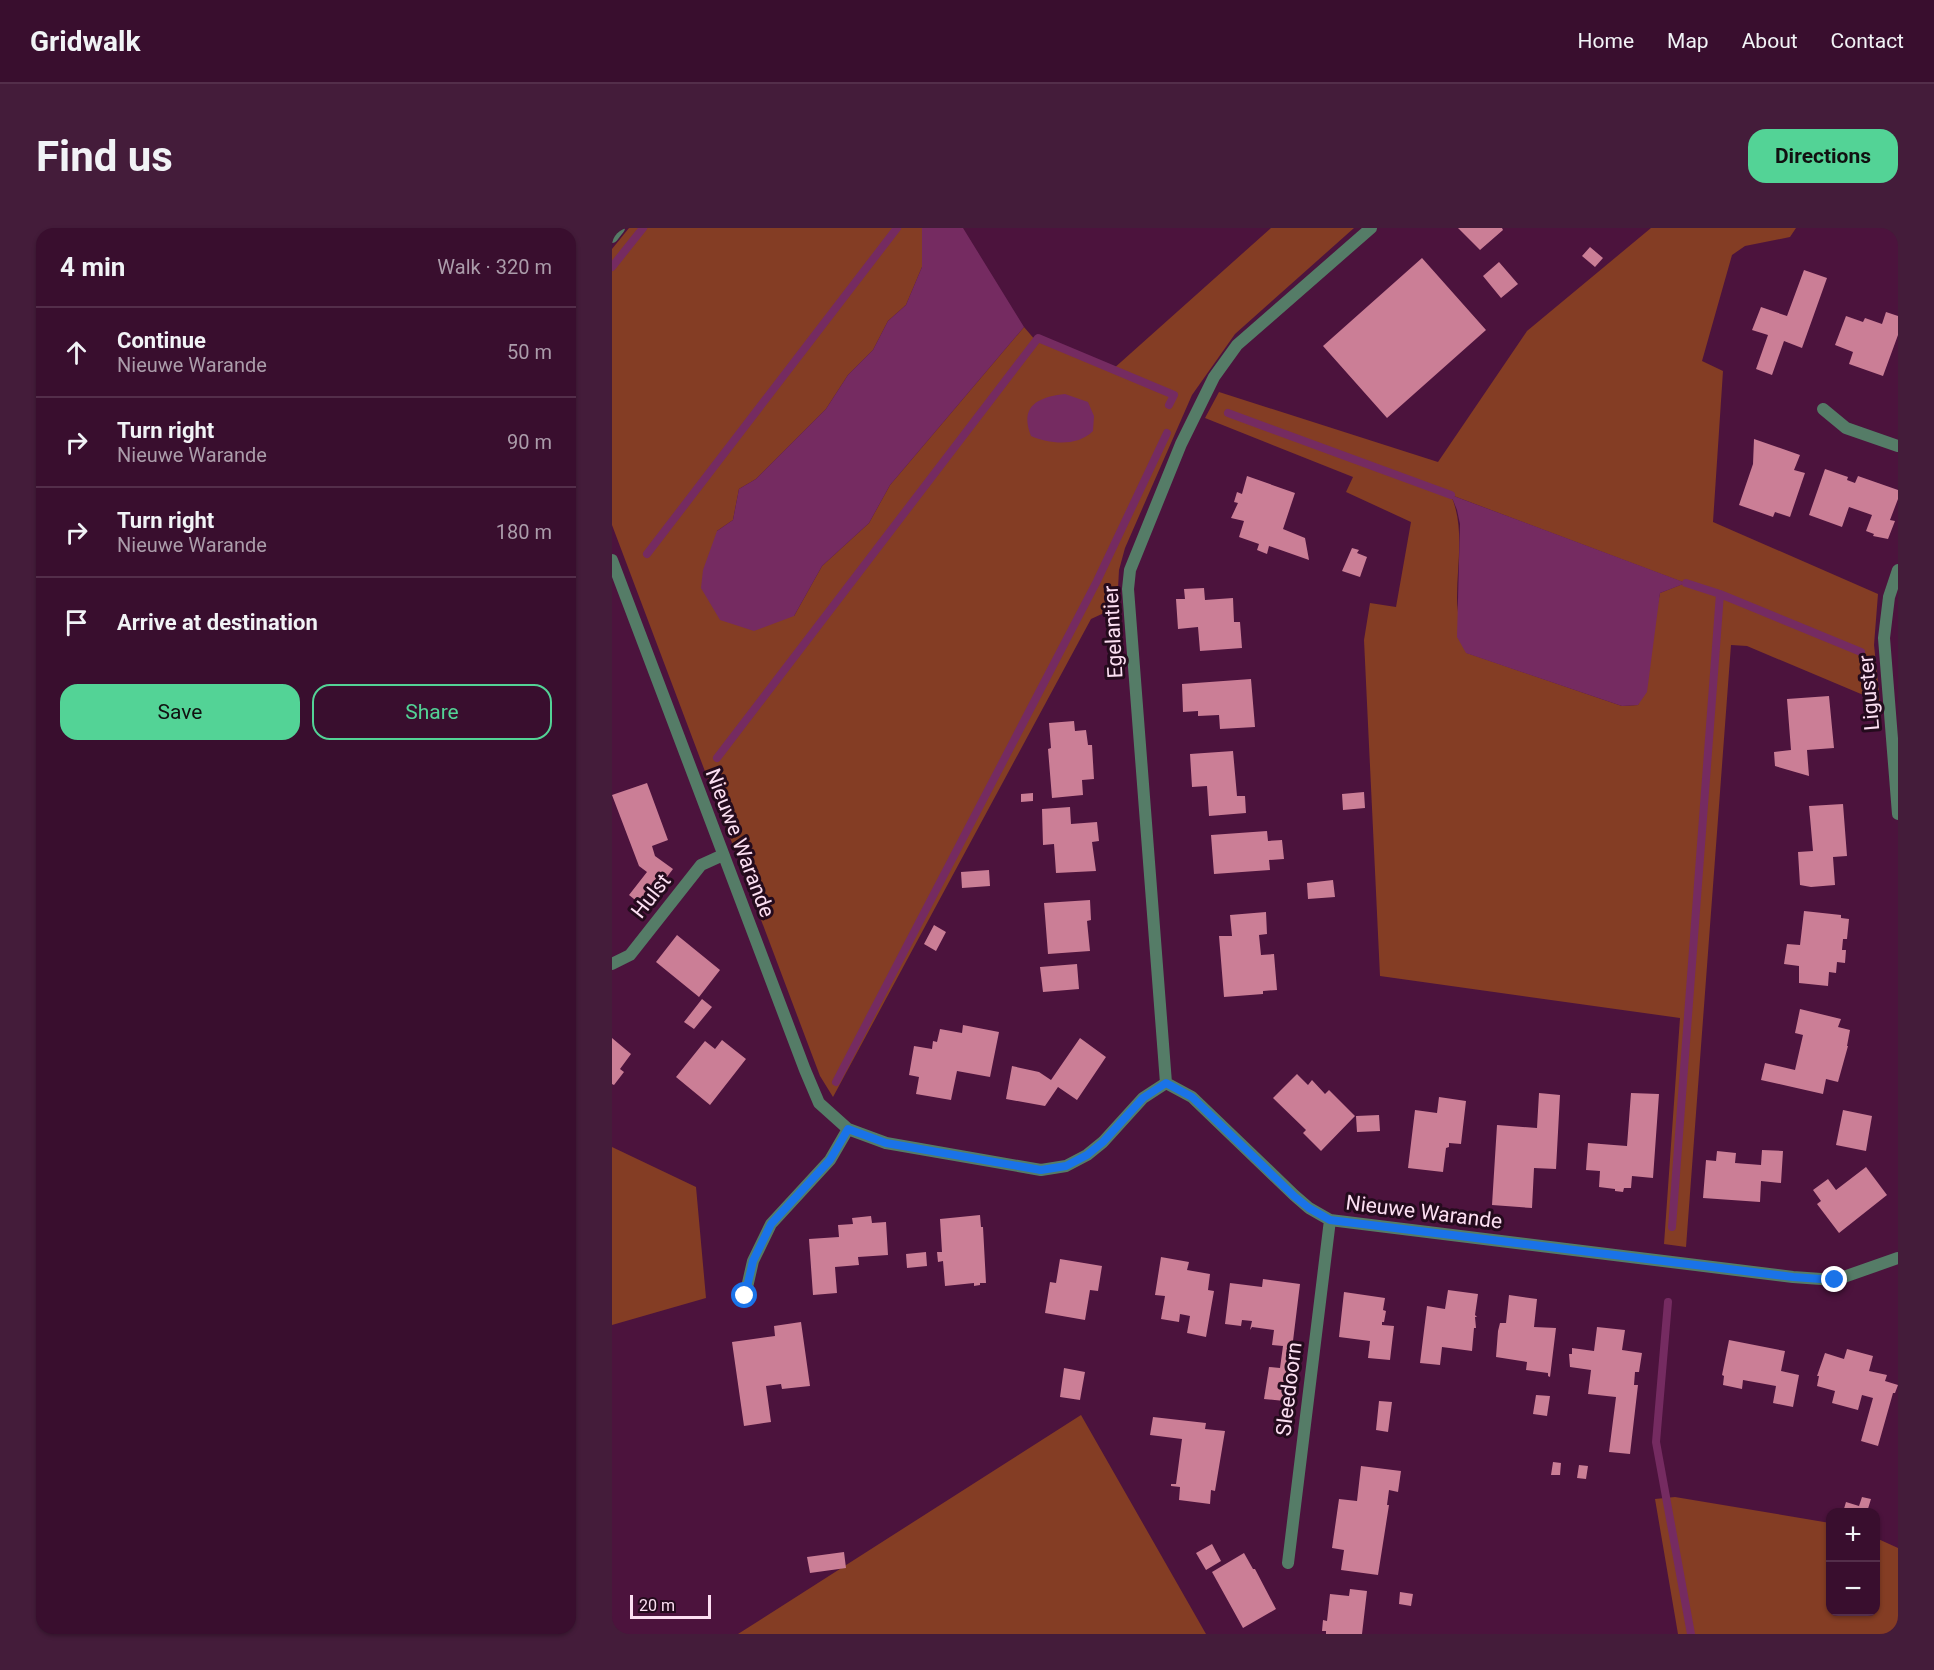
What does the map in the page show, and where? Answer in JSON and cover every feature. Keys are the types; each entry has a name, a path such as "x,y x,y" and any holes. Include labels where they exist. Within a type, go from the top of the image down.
{"street":[{"path":"612,237 619,228"},
{"name":"Egelantier","path":"1166,1083 1128,589 1130,570 1181,444 1214,377 1237,345 1371,228"},
{"path":"1823,409 1846,428 1898,446"},
{"name":"Nieuwe Warande","path":"612,560 819,1103 848,1129 886,1143 1041,1170 1066,1166 1087,1155 1103,1142 1143,1098 1166,1083 1192,1097 1294,1196 1330,1220 1793,1277 1835,1280 1898,1258"},
{"name":"Liguster","path":"1898,570 1889,597 1884,638 1898,814"},
{"name":"Hulst","path":"612,964 630,955 701,864 723,855"},
{"path":"745,1296 753,1261 771,1224 830,1160 848,1129"},
{"name":"Sleedoorn","path":"1288,1563 1330,1220"}],"shaded area":[{"path":"629,228 922,228 922,267 906,305 888,321 873,350 848,375 826,409 756,479 739,489 733,520 717,531 794,616 822,566 869,523 890,485 1024,327 1036,341 1112,370 1271,228 1354,228 1235,334 1192,395 1125,548 1119,570 1117,607 1091,619 833,1097 820,1076 612,525 612,249"},
{"path":"922,228 963,228 1024,327 890,485 869,523 822,566 794,616 754,631 720,620 701,588 703,570 717,531 733,520 739,489 756,479 826,409 848,375 873,350 888,321 906,305 922,267"},
{"path":"1651,228 1796,228 1790,237 1745,246 1732,255 1702,361 1723,371 1713,522 1878,594 1874,645 1880,702 1747,646 1731,645 1686,1247 1664,1244 1680,1018 1380,976 1364,640 1370,603 1396,607 1411,522 1346,492 1353,477 1205,418 1219,392 1438,462 1527,331","holes":["1451,495 1685,583 1660,593 1638,705 1622,706 1467,653 1457,605 1459,533"]},
{"path":"1065,394 1088,402 1094,416 1093,431 1071,442 1046,441 1031,436 1027,417 1033,405 1055,395"},
{"path":"1451,495 1686,583 1660,593 1647,692 1638,705 1622,706 1466,653 1457,637 1460,524"},
{"path":"612,1147 696,1187 706,1298 612,1325"},
{"path":"1081,1415 1206,1634 738,1634"},
{"path":"1675,1497 1826,1522 1826,1616 1880,1616 1880,1540 1898,1548 1898,1634 1678,1634 1655,1499"}],"building":[{"path":"1458,228 1502,228 1503,230 1480,250"},
{"path":"1590,247 1603,258 1595,267 1582,256"},
{"path":"1422,258 1486,330 1387,418 1323,346"},
{"path":"1499,262 1518,284 1501,298 1483,276"},
{"path":"1804,270 1827,278 1802,348 1784,341 1772,375 1756,369 1768,335 1752,330 1761,307 1787,316"},
{"path":"1886,312 1898,316 1898,335 1883,376 1849,364 1853,352 1835,345 1846,316 1863,322 1865,318 1882,324"},
{"path":"1754,439 1800,455 1794,470 1805,473 1790,517 1775,512 1773,517 1739,505 1753,464"},
{"path":"1825,469 1848,477 1847,480 1855,483 1858,476 1898,490 1898,499 1890,520 1895,521 1888,539 1873,536 1874,534 1866,531 1872,515 1849,507 1842,527 1809,515"},
{"path":"1247,476 1295,493 1283,529 1305,538 1309,560 1269,546 1267,554 1257,550 1259,544 1239,537 1244,521 1231,518 1238,503 1234,502 1237,492 1242,494"},
{"path":"1352,548 1359,550 1357,553 1367,557 1360,577 1342,571"},
{"path":"1204,588 1205,600 1233,598 1234,622 1240,622 1242,648 1200,651 1198,627 1178,629 1176,599 1185,599 1184,589"},
{"path":"1251,679 1255,727 1220,729 1219,715 1198,716 1198,711 1183,712 1182,684"},
{"path":"1829,696 1834,748 1807,750 1809,776 1775,766 1774,752 1791,750 1787,699"},
{"path":"1074,721 1075,731 1086,730 1088,745 1092,745 1094,779 1082,780 1083,795 1052,798 1048,749 1051,748 1049,723"},
{"path":"1233,751 1237,796 1245,796 1246,813 1209,816 1207,786 1192,787 1190,754"},
{"path":"647,783 668,840 652,846 655,856 673,869 644,907 629,895 647,872 639,866 612,795"},
{"path":"1364,792 1365,808 1343,810 1342,794"},
{"path":"1033,793 1033,801 1021,802 1021,794"},
{"path":"1843,804 1847,856 1833,857 1835,885 1811,887 1800,885 1798,852 1813,851 1809,806"},
{"path":"1070,807 1071,824 1097,822 1099,841 1092,842 1096,871 1056,873 1054,844 1043,845 1042,809"},
{"path":"1267,831 1268,841 1282,840 1284,859 1269,860 1270,870 1214,874 1211,835"},
{"path":"989,870 990,886 962,888 961,872"},
{"path":"1333,880 1335,897 1308,899 1307,883"},
{"path":"1090,900 1091,920 1087,921 1090,951 1048,954 1044,903"},
{"path":"1804,911 1841,915 1841,918 1849,919 1847,939 1843,939 1842,950 1846,950 1845,963 1837,962 1836,973 1829,972 1828,986 1799,983 1799,966 1784,964 1787,944 1800,945"},
{"path":"1266,912 1267,934 1259,935 1261,955 1274,954 1277,990 1263,991 1263,994 1224,997 1219,936 1232,936 1230,915"},
{"path":"934,925 946,932 936,951 924,944"},
{"path":"677,935 720,970 699,997 656,962"},
{"path":"1077,964 1079,989 1043,992 1040,967"},
{"path":"702,999 712,1007 694,1029 684,1022"},
{"path":"1800,1009 1841,1019 1838,1027 1850,1030 1838,1082 1826,1079 1823,1094 1761,1080 1765,1063 1795,1070 1803,1035 1795,1033"},
{"path":"963,1025 999,1032 990,1077 957,1071 951,1100 916,1094 919,1077 909,1075 914,1046 932,1049 933,1041 937,1042 940,1029 962,1033"},
{"path":"612,1038 631,1054 620,1069 624,1072 614,1085 612,1084"},
{"path":"1080,1038 1106,1057 1077,1100 1058,1087 1045,1106 1006,1099 1012,1066 1039,1072 1051,1080"},
{"path":"722,1040 746,1059 710,1105 676,1077 705,1041 715,1049"},
{"path":"1297,1074 1308,1085 1312,1080 1325,1094 1329,1090 1355,1116 1321,1151 1303,1133 1306,1130 1273,1098"},
{"path":"1539,1093 1560,1095 1556,1169 1534,1168 1532,1208 1492,1205 1497,1125 1537,1128"},
{"path":"1631,1093 1659,1094 1653,1178 1632,1176 1631,1188 1624,1188 1623,1192 1599,1187 1600,1171 1586,1170 1588,1143 1627,1146"},
{"path":"1439,1097 1466,1101 1461,1144 1449,1143 1449,1147 1446,1148 1443,1172 1408,1168 1415,1110 1437,1113"},
{"path":"1843,1110 1872,1116 1866,1151 1836,1145"},
{"path":"1379,1115 1380,1131 1357,1132 1356,1116"},
{"path":"1762,1150 1783,1151 1781,1183 1761,1181 1760,1202 1703,1198 1706,1160 1716,1161 1717,1151 1736,1153 1735,1163 1761,1165"},
{"path":"1866,1167 1887,1195 1839,1233 1817,1204 1821,1201 1813,1190 1828,1179 1836,1190"},
{"path":"980,1215 981,1227 983,1227 986,1283 974,1286 974,1283 945,1286 943,1261 938,1262 937,1252 942,1252 940,1219"},
{"path":"871,1216 872,1223 886,1222 888,1255 858,1257 859,1265 835,1267 837,1293 813,1295 809,1239 839,1237 838,1225 853,1224 852,1218"},
{"path":"926,1252 927,1266 907,1268 906,1254"},
{"path":"1161,1257 1189,1262 1187,1270 1210,1274 1208,1290 1214,1291 1206,1337 1187,1333 1190,1316 1180,1314 1179,1322 1161,1319 1165,1296 1155,1295"},
{"path":"1060,1259 1102,1266 1098,1291 1090,1290 1085,1320 1045,1313 1050,1282 1056,1283"},
{"path":"1263,1279 1300,1284 1293,1341 1301,1342 1294,1402 1264,1399 1269,1367 1280,1368 1283,1346 1272,1345 1274,1330 1252,1327 1250,1330 1252,1321 1242,1320 1241,1326 1225,1324 1230,1283 1262,1287"},
{"path":"1448,1290 1478,1294 1472,1351 1442,1347 1440,1365 1420,1363 1427,1306 1445,1309"},
{"path":"1344,1292 1385,1298 1383,1310 1386,1311 1382,1325 1394,1326 1390,1360 1368,1358 1370,1341 1339,1337"},
{"path":"1509,1295 1537,1299 1534,1327 1556,1328 1550,1377 1548,1373 1526,1370 1527,1362 1496,1357 1498,1331 1500,1323 1506,1323"},
{"path":"801,1322 810,1386 782,1389 781,1384 766,1386 771,1422 744,1426 732,1342 775,1336 774,1326"},
{"path":"1597,1327 1625,1330 1622,1350 1642,1353 1639,1372 1635,1372 1634,1385 1638,1385 1630,1454 1609,1452 1616,1397 1588,1394 1591,1370 1570,1367 1569,1354 1572,1354 1572,1348 1594,1351"},
{"path":"1729,1340 1785,1351 1781,1371 1799,1375 1793,1407 1773,1403 1776,1386 1743,1380 1742,1389 1723,1385 1724,1376 1722,1375"},
{"path":"1847,1349 1873,1356 1869,1371 1887,1375 1885,1381 1898,1385 1893,1393 1878,1446 1861,1441 1873,1398 1862,1395 1858,1410 1832,1403 1835,1391 1817,1386 1819,1376 1817,1376 1825,1353 1844,1359"},
{"path":"1064,1368 1085,1372 1080,1400 1060,1397"},
{"path":"1536,1395 1550,1396 1547,1416 1533,1414"},
{"path":"1379,1401 1392,1402 1388,1432 1376,1430"},
{"path":"1153,1417 1206,1423 1205,1429 1225,1431 1215,1491 1211,1490 1210,1504 1179,1500 1180,1487 1171,1486 1171,1484 1176,1484 1182,1439 1150,1435"},
{"path":"1553,1462 1561,1463 1560,1475 1551,1475"},
{"path":"1579,1465 1588,1466 1586,1479 1577,1478"},
{"path":"1361,1466 1401,1471 1398,1492 1389,1490 1387,1505 1389,1505 1378,1575 1341,1570 1344,1550 1332,1548 1339,1499 1357,1501"},
{"path":"1862,1497 1871,1499 1868,1508 1844,1508 1846,1502 1859,1506"},
{"path":"1212,1544 1221,1561 1206,1570 1196,1553"},
{"path":"844,1552 846,1568 810,1573 807,1557"},
{"path":"1244,1553 1276,1609 1243,1628 1212,1572"},
{"path":"1350,1589 1367,1591 1362,1634 1326,1634 1326,1631 1322,1631 1323,1620 1327,1621 1330,1594 1349,1596"},
{"path":"1400,1592 1413,1594 1411,1606 1399,1604"}],"waterway":[{"path":"612,267 643,228"},
{"path":"647,554 897,228"},
{"path":"717,758 1038,338 1174,395 1169,405"},
{"path":"1228,413 1451,495"},
{"path":"836,1082 1097,581 1167,433"},
{"path":"1672,1227 1720,594 1686,583"},
{"path":"1720,594 1861,652"},
{"path":"1668,1302 1656,1442 1691,1634"}],"route":[{"path":"745,1296 753,1261 771,1224 830,1160 848,1129 886,1143 1041,1170 1066,1166 1087,1155 1103,1142 1143,1098 1166,1083 1192,1097 1294,1196 1330,1220 1793,1277 1835,1280"}]}
